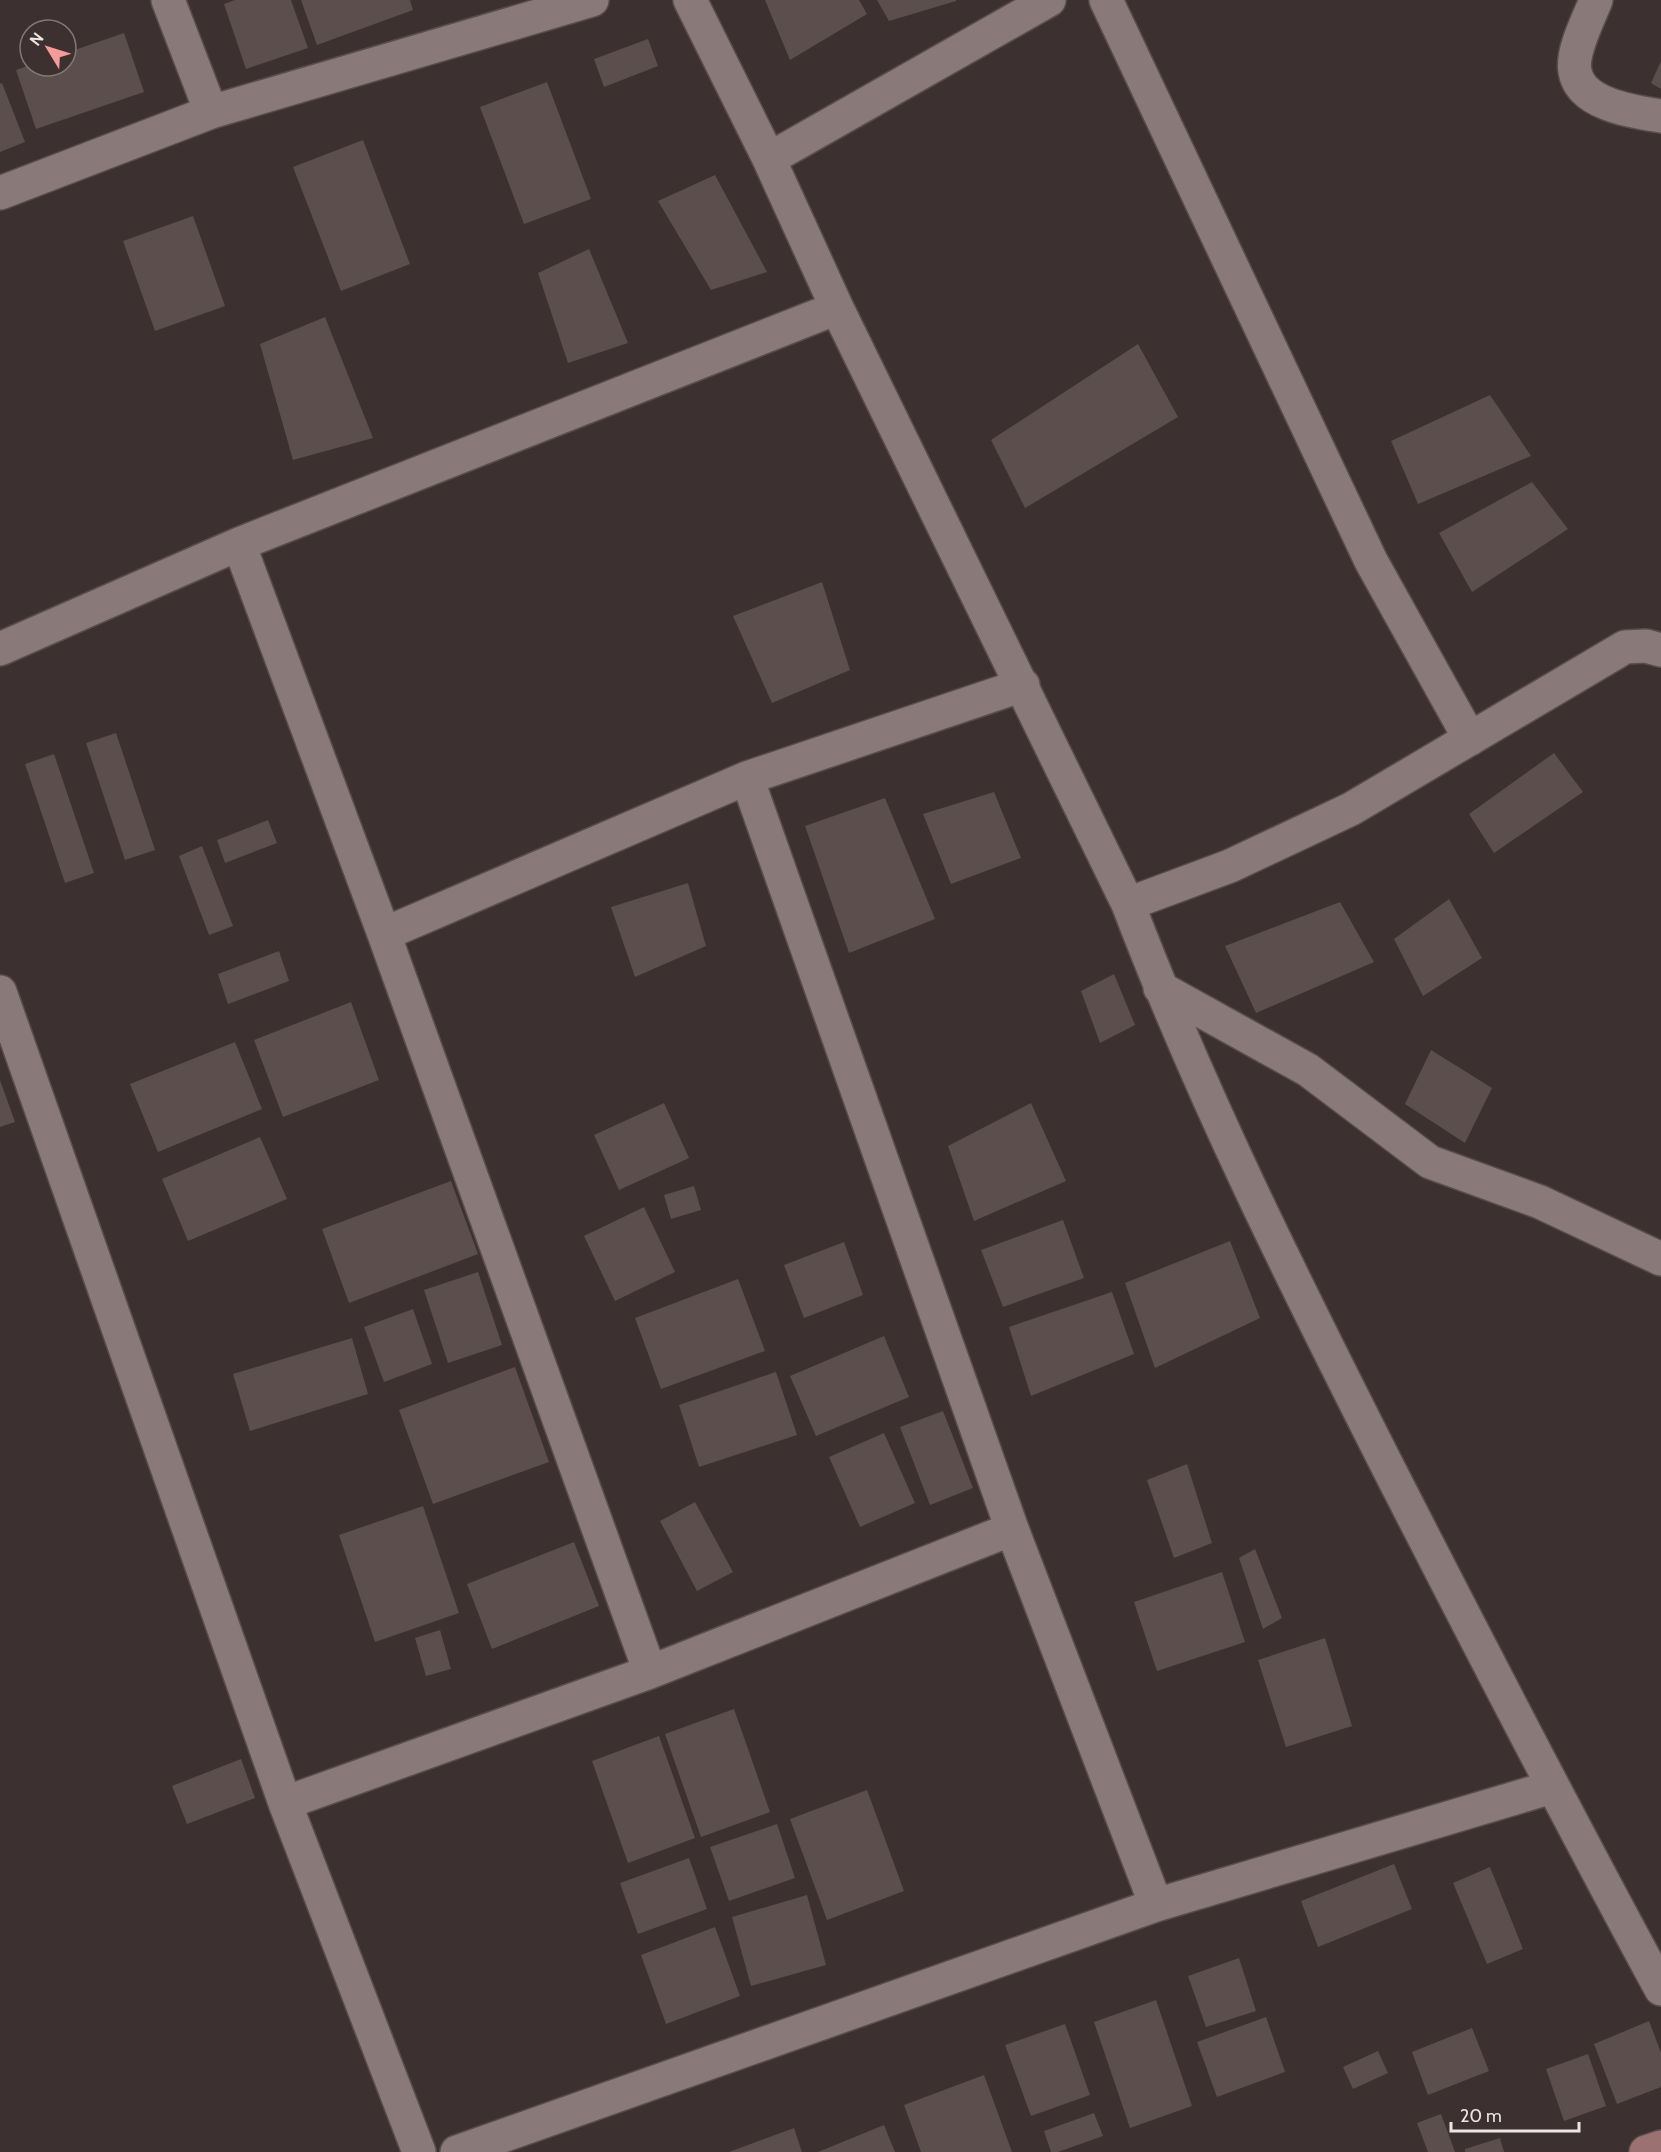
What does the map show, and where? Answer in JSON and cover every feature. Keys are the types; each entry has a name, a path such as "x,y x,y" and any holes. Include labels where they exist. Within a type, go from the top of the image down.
{"street":[{"path":"168,0 211,112"},
{"path":"0,193 211,112 592,0"},
{"path":"690,0 769,159 837,308 1128,904 1160,988 1292,1278 1552,1786 1661,1989"},
{"path":"769,159 1048,0"},
{"path":"1106,0 1371,561 1470,739"},
{"path":"1596,0 1578,44 1575,71 1583,88 1613,108 1661,116"},
{"path":"0,648 239,544 837,308"},
{"path":"239,544 384,934 650,1672"},
{"path":"1128,904 1230,866 1352,809 1625,647 1646,646 1661,650"},
{"path":"384,934 747,778 1023,685"},
{"path":"747,778 1012,1529 1156,1905"},
{"path":"1160,988 1308,1070 1430,1162 1540,1202 1661,1259"},
{"path":"0,992 285,1803 420,2152"},
{"path":"285,1803 650,1672 1012,1529"},
{"path":"457,2152 1156,1905 1552,1786"},
{"path":"1646,2152 1661,2147"}],"building":[{"path":"235,0 291,0 308,48 246,69 224,4"},
{"path":"301,0 410,0 413,10 317,45"},
{"path":"765,0 859,0 867,14 790,60"},
{"path":"877,0 956,0 956,1 889,21"},
{"path":"124,33 144,92 36,129 19,78 78,78 78,49"},
{"path":"648,39 658,66 604,87 594,59"},
{"path":"1661,61 1661,89 1651,83"},
{"path":"547,82 591,199 524,224 480,107"},
{"path":"2,83 25,142 0,152 0,84"},
{"path":"363,140 410,264 341,291 293,167"},
{"path":"715,175 767,272 711,290 658,201"},
{"path":"193,216 225,306 155,331 123,241"},
{"path":"589,249 628,343 568,363 538,273"},
{"path":"325,317 373,438 293,460 260,344"},
{"path":"1138,344 1178,417 1025,508 991,440"},
{"path":"1490,395 1531,456 1418,504 1391,441"},
{"path":"1532,482 1568,529 1472,592 1439,533"},
{"path":"822,582 850,670 772,703 733,616"},
{"path":"116,733 155,850 125,860 86,743"},
{"path":"1554,753 1583,792 1494,853 1469,814"},
{"path":"54,754 94,873 65,883 25,764"},
{"path":"994,792 1021,858 951,884 923,814"},
{"path":"885,798 935,919 849,953 805,826"},
{"path":"268,820 277,843 225,863 217,840"},
{"path":"202,846 233,926 209,935 179,856"},
{"path":"688,883 706,946 635,977 611,907"},
{"path":"1449,899 1482,958 1423,996 1394,939"},
{"path":"1340,902 1374,962 1256,1013 1225,946"},
{"path":"279,951 289,981 228,1004 218,974"},
{"path":"1114,974 1135,1025 1100,1043 1081,991"},
{"path":"351,1002 379,1080 283,1117 254,1040"},
{"path":"235,1042 262,1109 158,1152 130,1084"},
{"path":"1431,1050 1492,1088 1465,1143 1405,1104"},
{"path":"0,1080 15,1122 0,1127"},
{"path":"664,1103 689,1158 619,1190 594,1135"},
{"path":"1031,1103 1066,1181 974,1221 948,1146"},
{"path":"260,1137 287,1199 188,1241 162,1179"},
{"path":"451,1181 478,1254 349,1303 322,1229"},
{"path":"694,1186 701,1210 671,1219 664,1195"},
{"path":"644,1207 675,1272 615,1301 584,1236"},
{"path":"1063,1220 1084,1278 1003,1307 981,1250"},
{"path":"1230,1241 1260,1318 1155,1368 1125,1283"},
{"path":"844,1242 863,1295 804,1318 784,1265"},
{"path":"478,1272 502,1345 448,1363 424,1290"},
{"path":"738,1279 765,1351 661,1389 635,1318"},
{"path":"1112,1292 1134,1354 1031,1396 1009,1327"},
{"path":"413,1309 432,1364 384,1382 364,1327"},
{"path":"884,1336 909,1397 816,1436 790,1376"},
{"path":"352,1338 368,1394 250,1431 233,1374"},
{"path":"515,1367 549,1462 433,1504 399,1410"},
{"path":"776,1372 797,1435 699,1467 679,1405"},
{"path":"943,1411 973,1488 930,1505 900,1427"},
{"path":"884,1433 915,1503 860,1527 829,1457"},
{"path":"1187,1464 1212,1543 1174,1558 1147,1480"},
{"path":"695,1502 733,1572 697,1591 660,1521"},
{"path":"423,1506 459,1613 375,1642 339,1535"},
{"path":"574,1542 599,1606 492,1649 467,1584"},
{"path":"1255,1549 1282,1618 1263,1629 1239,1558"},
{"path":"1222,1572 1245,1642 1157,1671 1134,1602"},
{"path":"440,1630 451,1669 426,1676 415,1638"},
{"path":"1325,1638 1352,1726 1286,1747 1258,1660"},
{"path":"734,1709 770,1812 701,1837 665,1734"},
{"path":"659,1736 695,1838 628,1863 592,1761"},
{"path":"241,1759 255,1798 187,1824 172,1786"},
{"path":"867,1790 904,1891 827,1920 790,1819"},
{"path":"777,1824 795,1878 729,1901 710,1847"},
{"path":"689,1858 707,1909 638,1934 620,1883"},
{"path":"1394,1864 1412,1909 1318,1947 1301,1901"},
{"path":"1490,1867 1523,1949 1487,1964 1453,1883"},
{"path":"807,1895 826,1965 751,1986 732,1917"},
{"path":"715,1927 740,1996 666,2024 641,1955"},
{"path":"1239,1958 1256,2011 1206,2027 1188,1976"},
{"path":"1156,2000 1192,2106 1130,2128 1094,2022"},
{"path":"1266,2017 1285,2072 1217,2097 1197,2042"},
{"path":"1649,2021 1661,2053 1661,2087 1617,2104 1594,2044"},
{"path":"1065,2024 1090,2095 1031,2116 1005,2045"},
{"path":"1472,2028 1489,2071 1428,2095 1412,2052"},
{"path":"1378,2051 1388,2073 1353,2089 1343,2067"},
{"path":"1588,2054 1606,2106 1564,2121 1546,2069"},
{"path":"984,2075 1012,2152 921,2152 904,2105"},
{"path":"1094,2113 1103,2136 1058,2152 1051,2152 1044,2131"},
{"path":"1441,2114 1455,2152 1428,2152 1417,2123"},
{"path":"884,2125 895,2152 818,2152"},
{"path":"794,2128 802,2152 729,2152"},
{"path":"1500,2138 1504,2152 1465,2152 1465,2149"}]}
